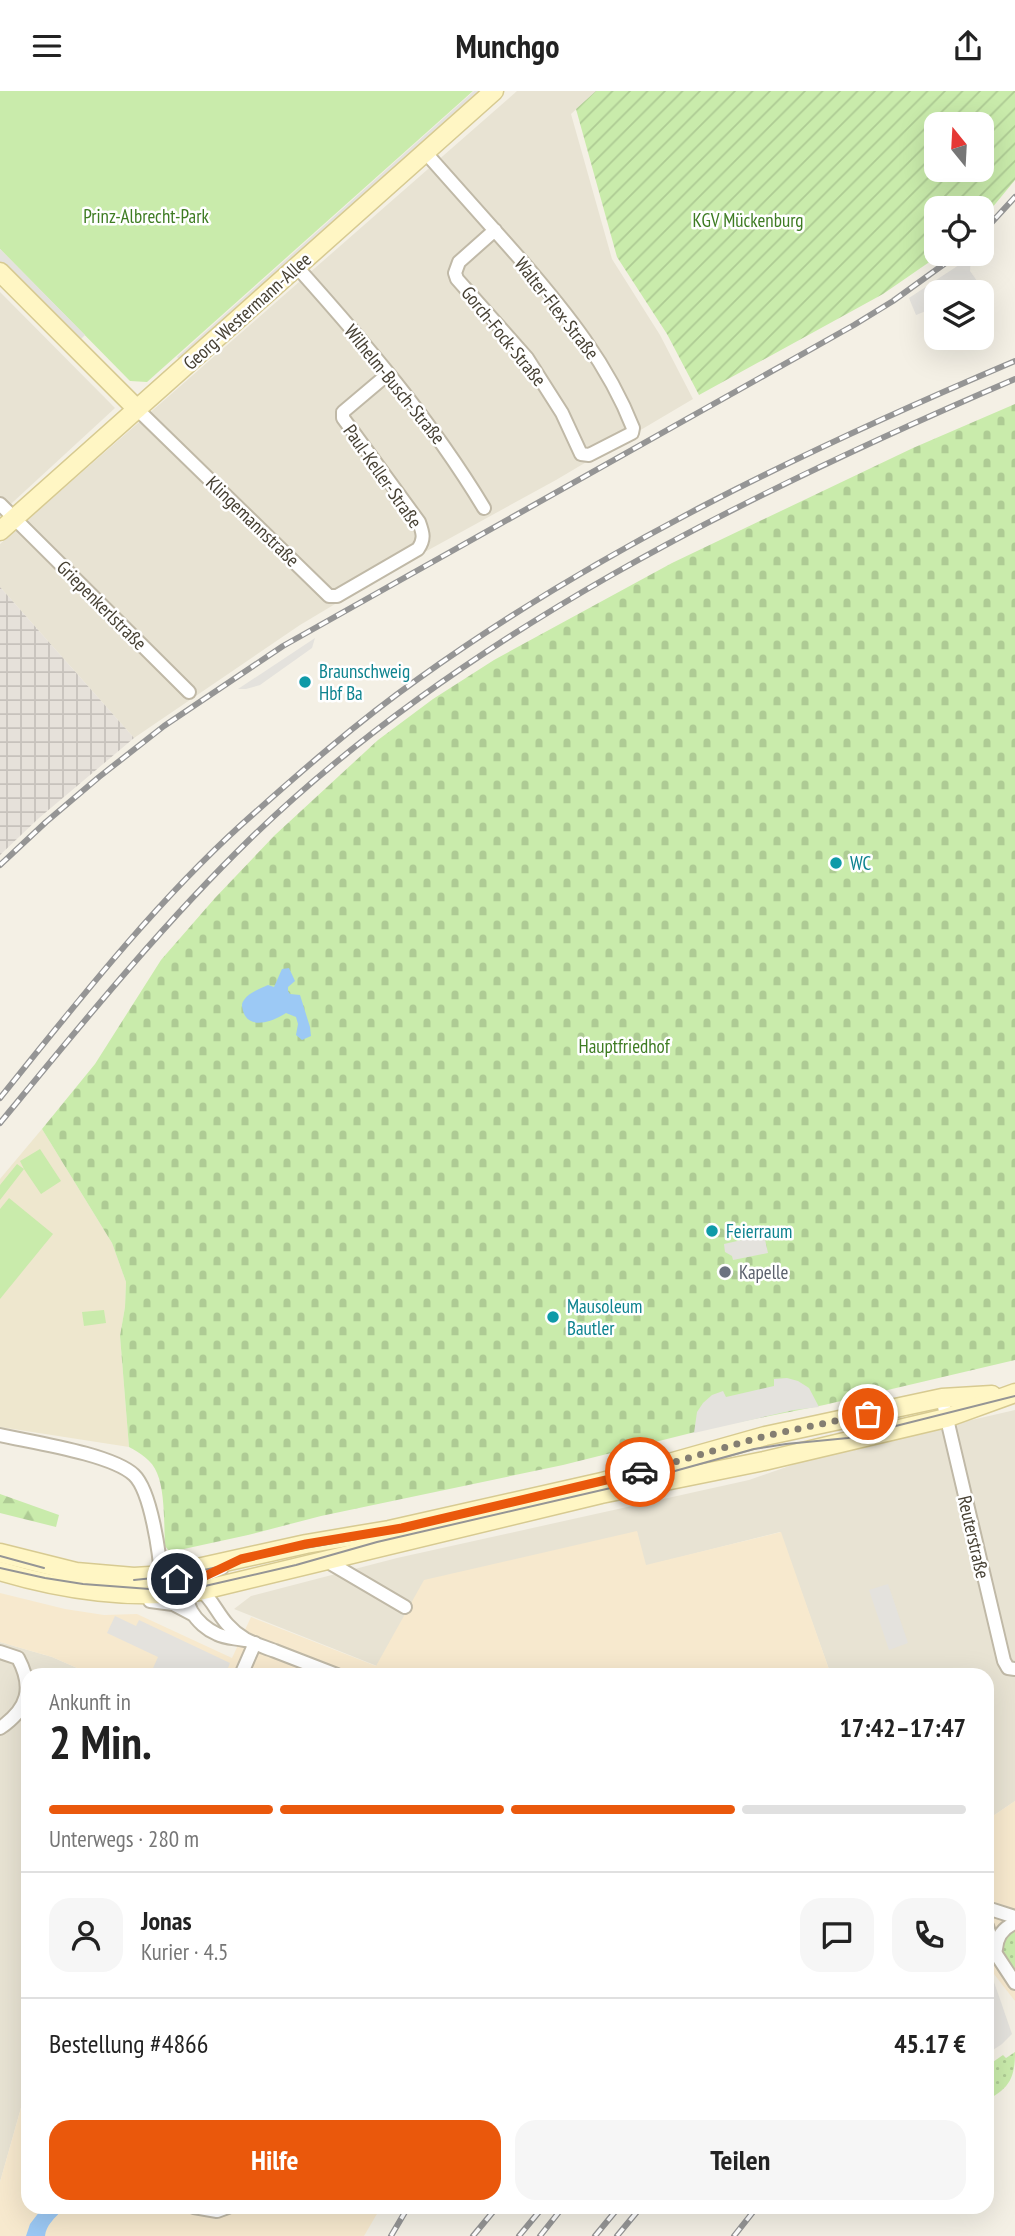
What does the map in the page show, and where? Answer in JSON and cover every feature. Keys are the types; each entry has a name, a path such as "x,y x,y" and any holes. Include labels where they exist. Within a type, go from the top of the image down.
{"main road":[{"name":"Georg-Westermann-Allee","path":"0,531 494,91"},
{"path":"0,272 137,409"},
{"path":"0,1553 76,1572 125,1577 160,1576 306,1544 402,1528 602,1482 805,1427 942,1398 1015,1393"},
{"path":"0,1571 45,1582 113,1592 195,1589 235,1583 620,1490 810,1450 946,1417 1015,1393"},
{"path":"805,1427 810,1450"}],"street":[{"name":"Walter-Flex-Straße","path":"425,152 563,309 587,341 624,405 633,428 632,433 589,455 581,454"},
{"name":"Gorch-Fock-Straße","path":"495,230 459,262 454,273 535,369 562,413 581,454"},
{"name":"Wilhelm-Busch-Straße","path":"297,267 361,339 442,442 484,508"},
{"name":"Paul-Keller-Straße","path":"377,573 418,549 423,541 419,522 343,418 343,412 388,373"},
{"name":"Klingemannstraße","path":"137,409 329,596 337,596 377,573"},
{"name":"Griepenkerlstraße","path":"0,504 189,692"},
{"name":"Reuterstraße","path":"942,1398 1004,1661 1008,1668 1015,1669"},
{"path":"0,1435 107,1461 133,1474 141,1483 153,1528 160,1581 113,1592"},
{"path":"241,1559 201,1578 188,1604 195,1616 217,1635 251,1642 319,1668"},
{"path":"326,1560 405,1607"},
{"path":"160,1576 195,1589 214,1603 226,1625 251,1642"},
{"path":"220,1615 223,1595 227,1588 235,1583"},
{"path":"113,1592 126,1599 173,1604 195,1616"},
{"path":"243,1668 251,1642"},
{"path":"0,1652 18,1658 23,1668"},
{"path":"0,1728 15,1718 21,1708"},
{"path":"994,1910 1015,1917"},
{"path":"998,1957 996,1949 999,1937 1004,1929 1015,1923"},
{"path":"994,1946 1015,1983"}],"shaded area":[{"path":"474,91 488,91 183,364 177,357"},
{"path":"517,91 596,91 571,114 612,259 660,335 693,399 300,625 134,738 0,587 0,544"},
{"path":"0,249 85,335 80,340 0,262"},
{"path":"957,266 970,266 970,271 976,280 936,280"},
{"path":"924,288 924,312 916,315 909,298"},
{"path":"0,292 115,408 0,514"},
{"path":"0,587 134,738 39,818 0,855"},
{"path":"315,638 312,648 260,685 238,689"},
{"path":"42,1129 112,1243 126,1282 120,1336 129,1447 0,1427 0,1179"},
{"path":"764,1235 768,1253 733,1260 732,1256 725,1252 724,1244"},
{"path":"787,1378 809,1388 819,1407 794,1410 694,1433 697,1412 712,1395 723,1391 726,1397 774,1386 774,1379"},
{"path":"1015,1410 1015,1801 994,1815 994,1668 829,1668 780,1532 645,1566 637,1532 377,1666 234,1609 251,1596 397,1558 749,1480 824,1454"},
{"path":"637,1531 646,1565 781,1532 829,1668 77,1668 52,1657 0,1642 0,1593 65,1609 104,1615 137,1614 232,1658 251,1617 376,1666 424,1580"},
{"path":"888,1584 908,1643 889,1650 869,1590"},
{"path":"115,1616 136,1626 139,1620 230,1663 228,1668 153,1668 158,1657 107,1633"},
{"path":"0,1642 52,1657 77,1668 21,1668 21,2108 0,2182"},
{"path":"1015,1801 1015,2001 994,1974 994,1815"},
{"path":"994,1982 1012,2034 994,2049"},
{"path":"21,2108 21,2214 377,2214 364,2236 0,2236 0,2182"}],"green space":[{"name":"Prinz-Albrecht-Park","path":"0,91 473,91 147,382 130,381 0,249"},
{"name":"KGV Mückenburg","path":"596,91 1015,91 1015,180 994,205 994,196 924,196 924,266 883,294 699,395 667,334 617,257 576,109"},
{"name":"Hauptfriedhof","path":"1015,404 1015,1360 824,1405 715,1427 563,1465 321,1516 170,1552 165,1546 160,1480 149,1461 129,1447 120,1336 126,1282 112,1243 42,1129 95,1064 161,960 275,835 378,740 433,699 494,660 672,563 913,448"},
{"path":"40,1149 61,1181 41,1194 20,1161"},
{"path":"17,1164 24,1169 0,1200 0,1185"},
{"path":"9,1198 53,1234 0,1299 0,1209"},
{"path":"104,1310 106,1323 84,1326 82,1312"},
{"path":"0,1494 59,1515 56,1527 0,1513"},
{"path":"1015,1929 1015,1973 1005,1955 1003,1945 1004,1939"},
{"path":"1015,2052 1012,2075 1006,2086 994,2096 994,2061 1003,2055 1006,2058"}],"water":[{"path":"289,968 295,981 288,987 288,991 290,994 300,995 310,1027 311,1036 302,1040 296,1035 296,1017 286,1013 269,1021 256,1023 246,1017 242,1008 243,1001 249,995 268,985 274,987 282,969"},
{"path":"38,2214 59,2214 49,2225 45,2236 26,2236"}],"tram line":[{"path":"0,1568 83,1584 163,1590 205,1586 296,1565 377,1542 628,1484 754,1449 848,1438 1015,1396"},
{"path":"134,1580 182,1575 288,1551 357,1539"},
{"path":"0,1556 44,1568"}],"railway":[{"path":"994,220 1015,197"},
{"path":"0,865 99,777 164,726 283,646 854,325 941,266"},
{"path":"0,1098 146,922 208,856 328,749 418,679 560,586 708,503 860,429 1015,361"},
{"path":"0,1123 121,978 216,873 332,765 421,697 514,634 611,575 711,521 914,423 1015,379"},
{"path":"391,2236 404,2214"},
{"path":"473,2236 491,2214"},
{"path":"519,2236 537,2214"},
{"path":"540,2236 557,2214"},
{"path":"595,2236 613,2214"},
{"path":"617,2236 635,2214"},
{"path":"734,2236 751,2214"}],"way so far":[{"path":"640,1472 765,1436 868,1414"}],"place":[{"name":"Braunschweig Hbf Ba","path":"305,682"},
{"name":"WC","path":"836,863"},
{"name":"Feierraum","path":"712,1231"},
{"name":"Kapelle","path":"725,1272"},
{"name":"Mausoleum Bautler","path":"553,1317"}],"route":[{"path":"177,1579 193,1584 241,1559 306,1544 402,1528 640,1472"}]}
